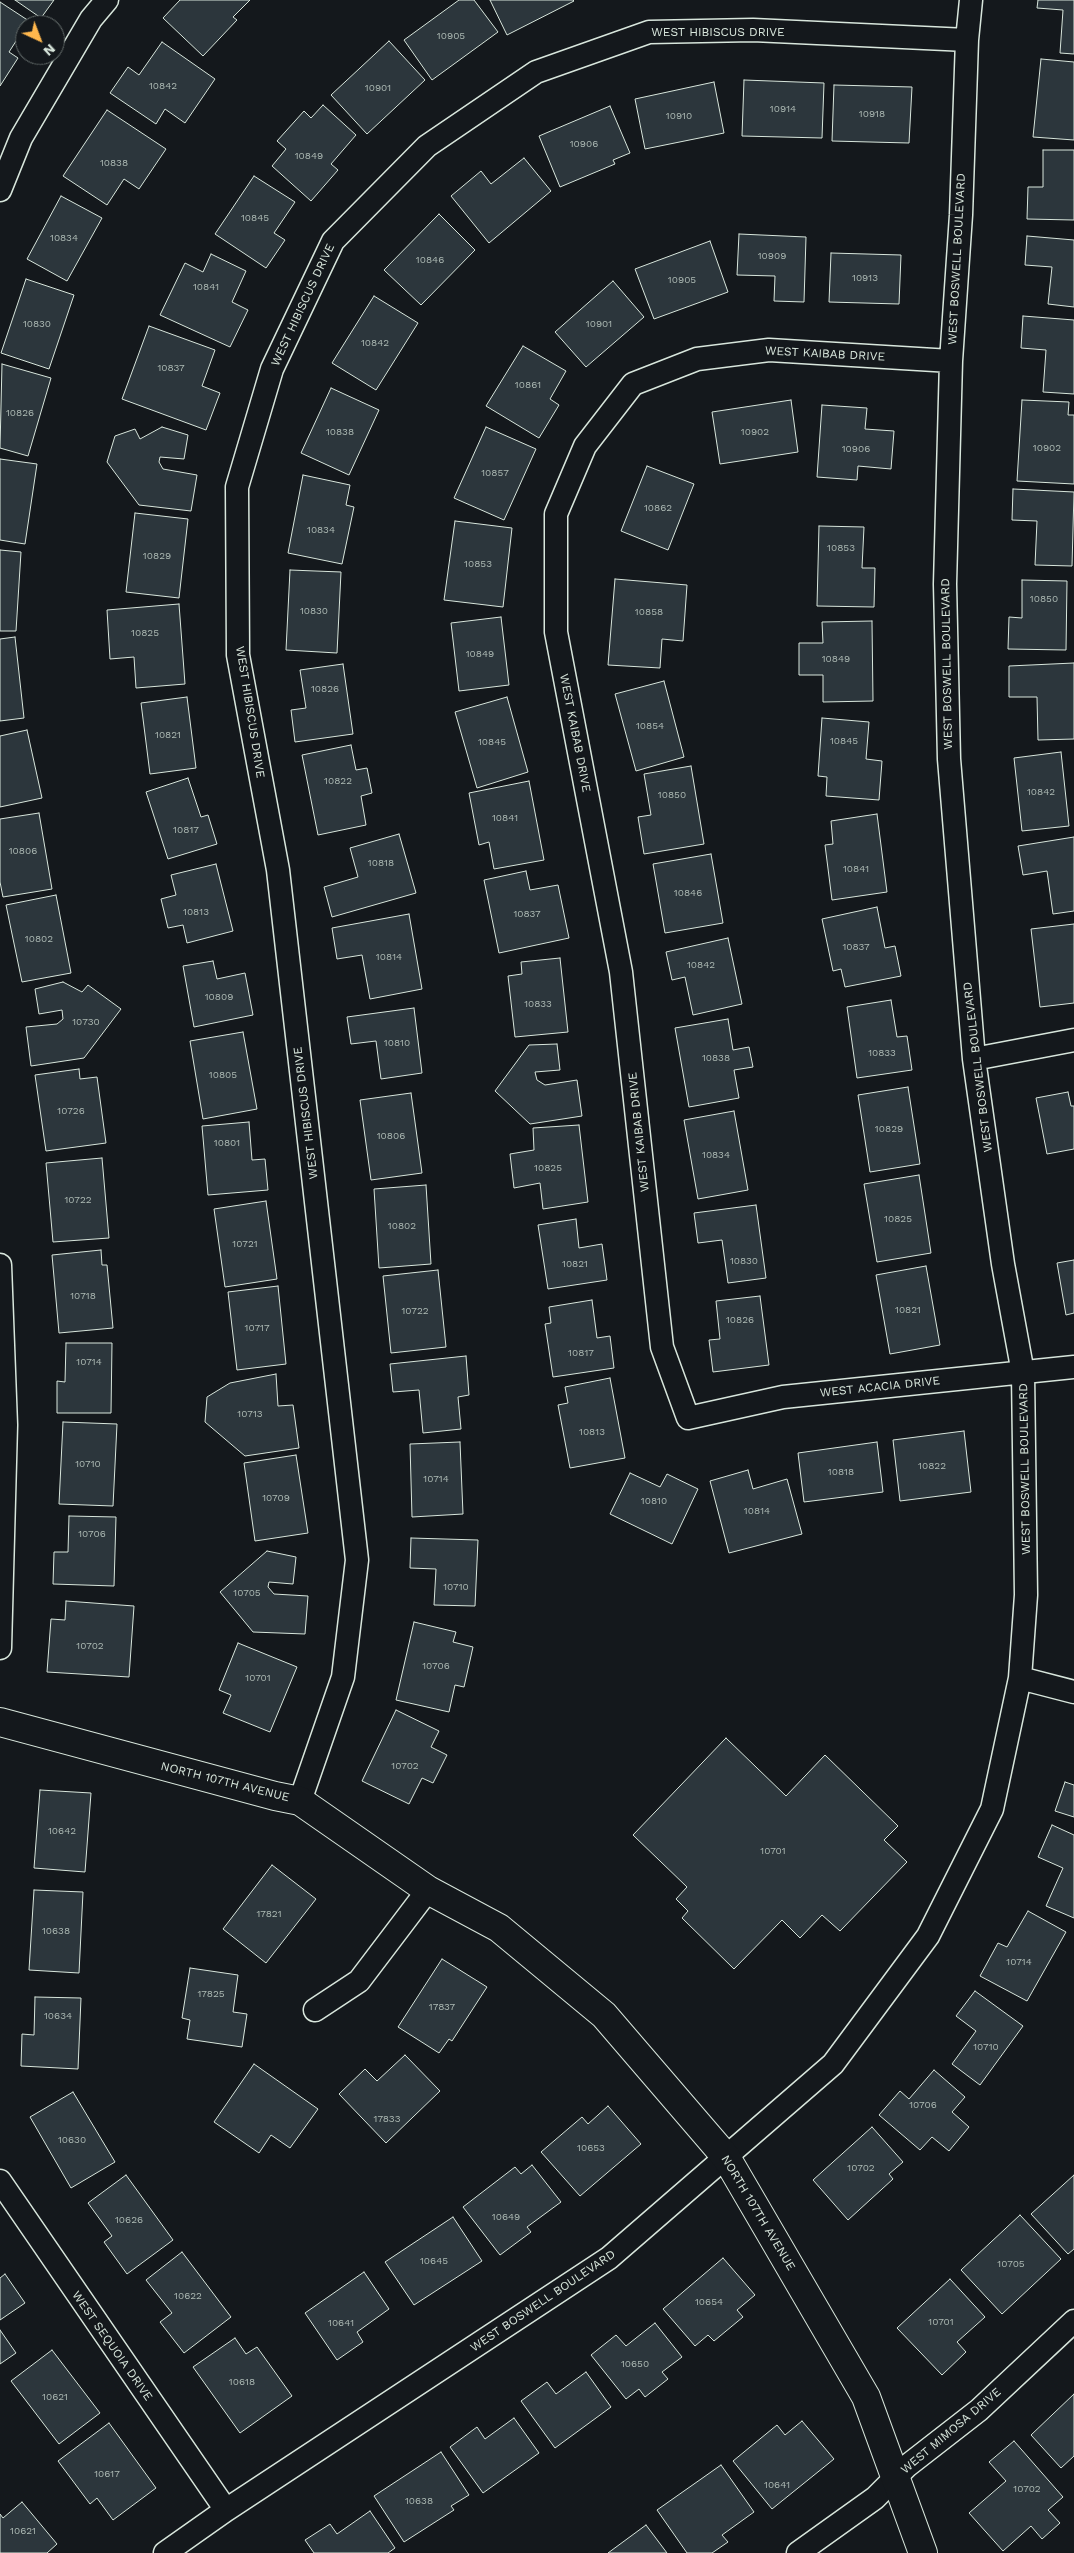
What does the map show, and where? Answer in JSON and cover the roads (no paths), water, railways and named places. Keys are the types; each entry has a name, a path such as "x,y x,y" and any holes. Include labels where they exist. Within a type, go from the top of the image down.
{"street":[{"path":"0,190 21,138 91,20 107,0"},
{"name":"WEST BOSWELL BOULEVARD","path":"166,2553 226,2510 609,2258 833,2064 928,1936 992,1809 1020,1678 1026,1595 1024,1373 1003,1264 974,1059 948,759 946,584 951,361 961,215 967,40 971,0"},
{"name":"WEST HIBISCUS DRIVE","path":"300,1801 343,1676 357,1560 278,870 238,655 237,487 272,369 333,241 427,146 536,72 649,32 753,30 967,40"},
{"name":"WEST KAIBAB DRIVE","path":"688,1418 662,1348 621,972 556,632 556,514 585,446 633,384 697,359 769,350 951,361"},
{"path":"974,1059 1074,1040"},
{"path":"0,1265 6,1425 0,1648"},
{"name":"WEST ACACIA DRIVE","path":"688,1418 783,1397 1024,1373 1074,1366"},
{"path":"1020,1678 1074,1692"},
{"name":"NORTH 107TH AVENUE","path":"0,1722 275,1796 300,1801 428,1890 499,1928 604,2015 726,2157 866,2397 923,2553"},
{"path":"315,2010 359,1982 428,1890"},
{"name":"WEST SEQUOIA DRIVE","path":"0,2181 226,2510"},
{"name":"WEST MIMOSA DRIVE","path":"798,2553 875,2498 918,2456 979,2410 1074,2321"}]}
